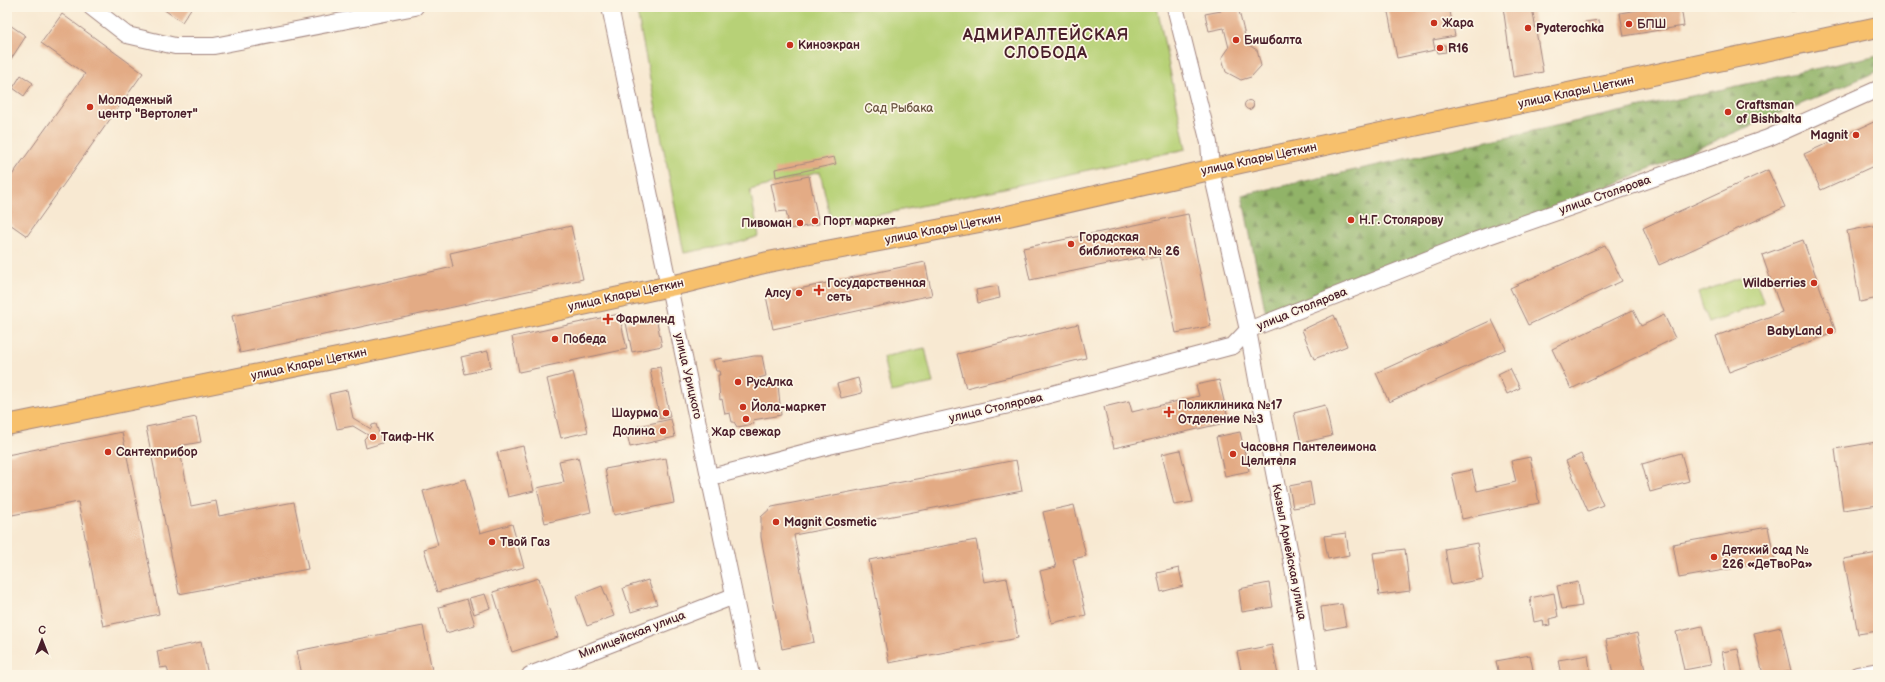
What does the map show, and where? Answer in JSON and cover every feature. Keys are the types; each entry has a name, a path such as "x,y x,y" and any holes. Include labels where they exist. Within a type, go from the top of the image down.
{"main road":[{"name":"улица Клары Цеткин","path":"7,425 357,354 668,286 768,262 995,219 1212,169 1878,27"}],"street":[{"path":"91,7 127,35 175,46 206,46 254,39 415,7"},
{"name":"улица Урицкого","path":"610,7 668,286 711,477 751,675"},
{"name":"Кызыл Армейская улица","path":"1175,7 1208,143 1212,169 1248,330 1294,574 1310,675"},
{"name":"улица Столярова","path":"711,477 829,446 1026,401 1233,346 1248,330 1474,241 1768,138 1878,88"},
{"name":"Милицейская улица","path":"530,675 734,596"},
{"path":"1857,675 1878,671"}],"green space":[{"name":"Сад Рыбака","path":"636,7 1157,7 1186,149 832,225 820,172 750,190 759,236 738,243 684,253"},
{"path":"1878,55 1878,71 1517,226 1436,256 1266,314 1242,195"},
{"path":"1753,273 1764,303 1708,323 1698,293"},
{"path":"925,348 933,383 891,392 883,357"}],"building":[{"path":"160,7 192,7 182,22"},
{"name":"Бишбалта","path":"1220,7 1238,7 1247,44 1257,50 1261,66 1251,77 1241,80 1226,72 1222,58 1229,48 1224,28 1209,31 1205,14 1221,11"},
{"path":"1387,7 1413,7 1413,10 1428,7 1449,7 1455,36 1433,40 1435,50 1397,58"},
{"path":"1503,7 1532,7 1543,72 1513,77"},
{"path":"1655,7 1681,7 1684,26 1624,36 1620,13"},
{"path":"1790,7 1801,7 1802,10 1791,11"},
{"name":"Молодежный центр \"Вертолет\"","path":"62,14 143,73 27,236 7,222 7,182 85,74 41,43"},
{"path":"1599,20 1601,28 1587,31 1585,22"},
{"path":"7,23 26,36 11,59 7,57"},
{"path":"1445,45 1446,52 1438,53 1436,46"},
{"path":"21,75 33,83 24,96 13,88"},
{"path":"1249,100 1254,105 1249,110 1244,105"},
{"path":"1878,120 1878,164 1821,190 1804,154"},
{"path":"834,157 836,164 776,177 775,169"},
{"path":"1768,170 1785,207 1659,265 1643,228"},
{"path":"809,176 819,224 790,229 786,211 777,212 771,184"},
{"path":"1188,214 1211,326 1176,333 1160,256 1142,260 1142,257 1030,280 1023,248"},
{"path":"1878,225 1878,298 1860,302 1847,231"},
{"path":"571,226 583,279 240,353 232,316 453,267 450,253"},
{"path":"1803,240 1836,332 1729,372 1716,336 1782,312 1762,255"},
{"path":"1605,245 1622,281 1528,325 1510,288"},
{"path":"925,262 932,295 773,329 766,296"},
{"path":"998,286 1000,298 978,303 976,290"},
{"path":"1633,310 1641,326 1664,315 1675,338 1571,389 1552,349"},
{"path":"619,314 627,349 519,372 512,337"},
{"path":"1334,315 1347,346 1314,359 1302,330"},
{"path":"656,317 662,346 632,352 626,323"},
{"path":"1492,320 1506,349 1389,402 1376,373"},
{"path":"1078,324 1086,358 966,388 957,354"},
{"path":"488,351 491,368 465,374 461,357"},
{"path":"754,356 762,356 766,376 759,378 760,386 775,383 775,385 778,384 781,415 753,420 754,424 737,427 734,422 732,422 730,413 725,414 722,399 720,400 718,375 720,375 719,371 716,371 713,360 722,358 723,362"},
{"path":"660,367 670,417 660,419 650,369"},
{"path":"1510,368 1520,388 1507,394 1498,374"},
{"path":"573,372 588,432 561,438 547,379"},
{"path":"858,378 862,393 841,398 837,384"},
{"path":"1219,380 1229,422 1114,448 1104,407 1129,401 1132,412 1199,396 1196,385"},
{"path":"347,390 353,418 371,429 372,425 376,424 382,443 366,448 364,439 368,435 353,426 337,429 329,394"},
{"path":"1325,405 1332,436 1301,443 1294,413"},
{"path":"196,417 201,442 179,446 191,506 216,501 219,516 294,502 308,569 179,594 146,427"},
{"path":"671,419 675,437 630,447 626,429"},
{"path":"122,432 159,614 103,626 78,502 7,516 7,455"},
{"name":"Часовня Пантелеимона Целителя","path":"1240,432 1249,471 1225,476 1216,437"},
{"path":"1876,442 1878,457 1878,505 1843,510 1835,449"},
{"path":"523,446 534,491 508,497 497,452"},
{"path":"1180,450 1193,502 1174,505 1162,454"},
{"path":"1681,453 1689,481 1650,492 1642,464"},
{"path":"1581,454 1603,505 1588,511 1566,461"},
{"path":"578,457 591,512 545,523 537,488 564,482 559,461"},
{"path":"1530,457 1539,503 1462,519 1452,474 1472,470 1477,491 1516,482 1511,461"},
{"path":"666,458 674,503 614,515 605,469"},
{"path":"1016,460 1022,491 794,535 814,642 782,649 761,537 761,517 772,507"},
{"path":"465,479 480,533 512,524 524,567 437,592 424,549 438,545 423,491"},
{"path":"1310,482 1314,505 1293,508 1289,486"},
{"path":"1074,505 1086,556 1073,559 1086,615 1052,623 1040,571 1056,567 1043,512"},
{"path":"1768,527 1775,561 1679,578 1673,544"},
{"path":"1346,533 1349,555 1328,559 1324,536"},
{"path":"976,540 984,582 1007,578 1018,638 889,663 869,560"},
{"path":"1477,543 1483,579 1451,585 1445,549"},
{"path":"1405,549 1410,591 1379,595 1373,553"},
{"path":"1878,553 1878,631 1858,634 1844,559"},
{"path":"1179,568 1183,586 1161,592 1157,573"},
{"path":"539,578 558,637 512,652 493,592"},
{"path":"648,580 657,604 631,612 623,588"},
{"path":"1578,582 1582,606 1562,609 1557,586"},
{"path":"1269,583 1273,607 1242,612 1239,589"},
{"path":"602,586 614,616 587,626 576,596"},
{"path":"1554,593 1558,617 1549,619 1550,625 1544,626 1543,620 1534,622 1530,598"},
{"path":"485,594 490,608 474,614 469,598"},
{"path":"467,599 475,625 446,633 439,607"},
{"path":"1342,604 1346,626 1324,630 1321,607"},
{"path":"423,626 433,675 302,675 297,651"},
{"path":"1702,626 1710,665 1684,670 1676,632"},
{"path":"1781,627 1791,671 1772,675 1763,675 1754,633"},
{"path":"1637,633 1646,675 1613,675 1606,640"},
{"path":"201,642 208,675 169,675 167,667 160,668 157,651"},
{"path":"1272,645 1278,675 1242,675 1237,652"},
{"path":"1738,649 1743,675 1727,675 1722,652"},
{"path":"1530,655 1534,675 1499,675 1496,661"},
{"path":"1588,655 1591,675 1561,675 1558,660"}],"place":[{"name":"Жара","path":"1434,23"},
{"name":"БПШ","path":"1629,24"},
{"name":"Pyaterochka","path":"1528,28"},
{"name":"Бишбалта","path":"1236,40"},
{"name":"Киноэкран","path":"790,45"},
{"name":"R16","path":"1440,48"},
{"name":"Молодежный центр \"Вертолет\"","path":"90,107"},
{"name":"Craftsman of Bishbalta","path":"1728,112"},
{"name":"Magnit","path":"1856,135"},
{"name":"Н.Г. Столярову","path":"1351,220"},
{"name":"Порт маркет","path":"815,221"},
{"name":"Пивоман","path":"800,223"},
{"name":"Городская библиотека № 26","path":"1071,244"},
{"name":"Wildberries","path":"1814,283"},
{"name":"Государственная сеть","path":"819,290"},
{"name":"Алсу","path":"799,293"},
{"name":"Фармленд","path":"608,319"},
{"name":"BabyLand","path":"1830,331"},
{"name":"Победа","path":"555,339"},
{"name":"РусАлка","path":"738,382"},
{"name":"Йола-маркет","path":"743,407"},
{"name":"Поликлиника №17 Отделение №3","path":"1169,412"},
{"name":"Шаурма","path":"666,413"},
{"name":"Жар свежар","path":"746,419"},
{"name":"Долина","path":"663,431"},
{"name":"Таиф-НК","path":"373,437"},
{"name":"Сантехприбор","path":"108,452"},
{"name":"Часовня Пантелеимона Целителя","path":"1233,454"},
{"name":"Magnit Cosmetic","path":"776,522"},
{"name":"Твой Газ","path":"492,542"},
{"name":"Детский сад № 226 «ДеТвоРа»","path":"1714,557"}],"district":[{"name":"АДМИРАЛТЕЙСКАЯ СЛОБОДА","path":"1046,44"}]}
